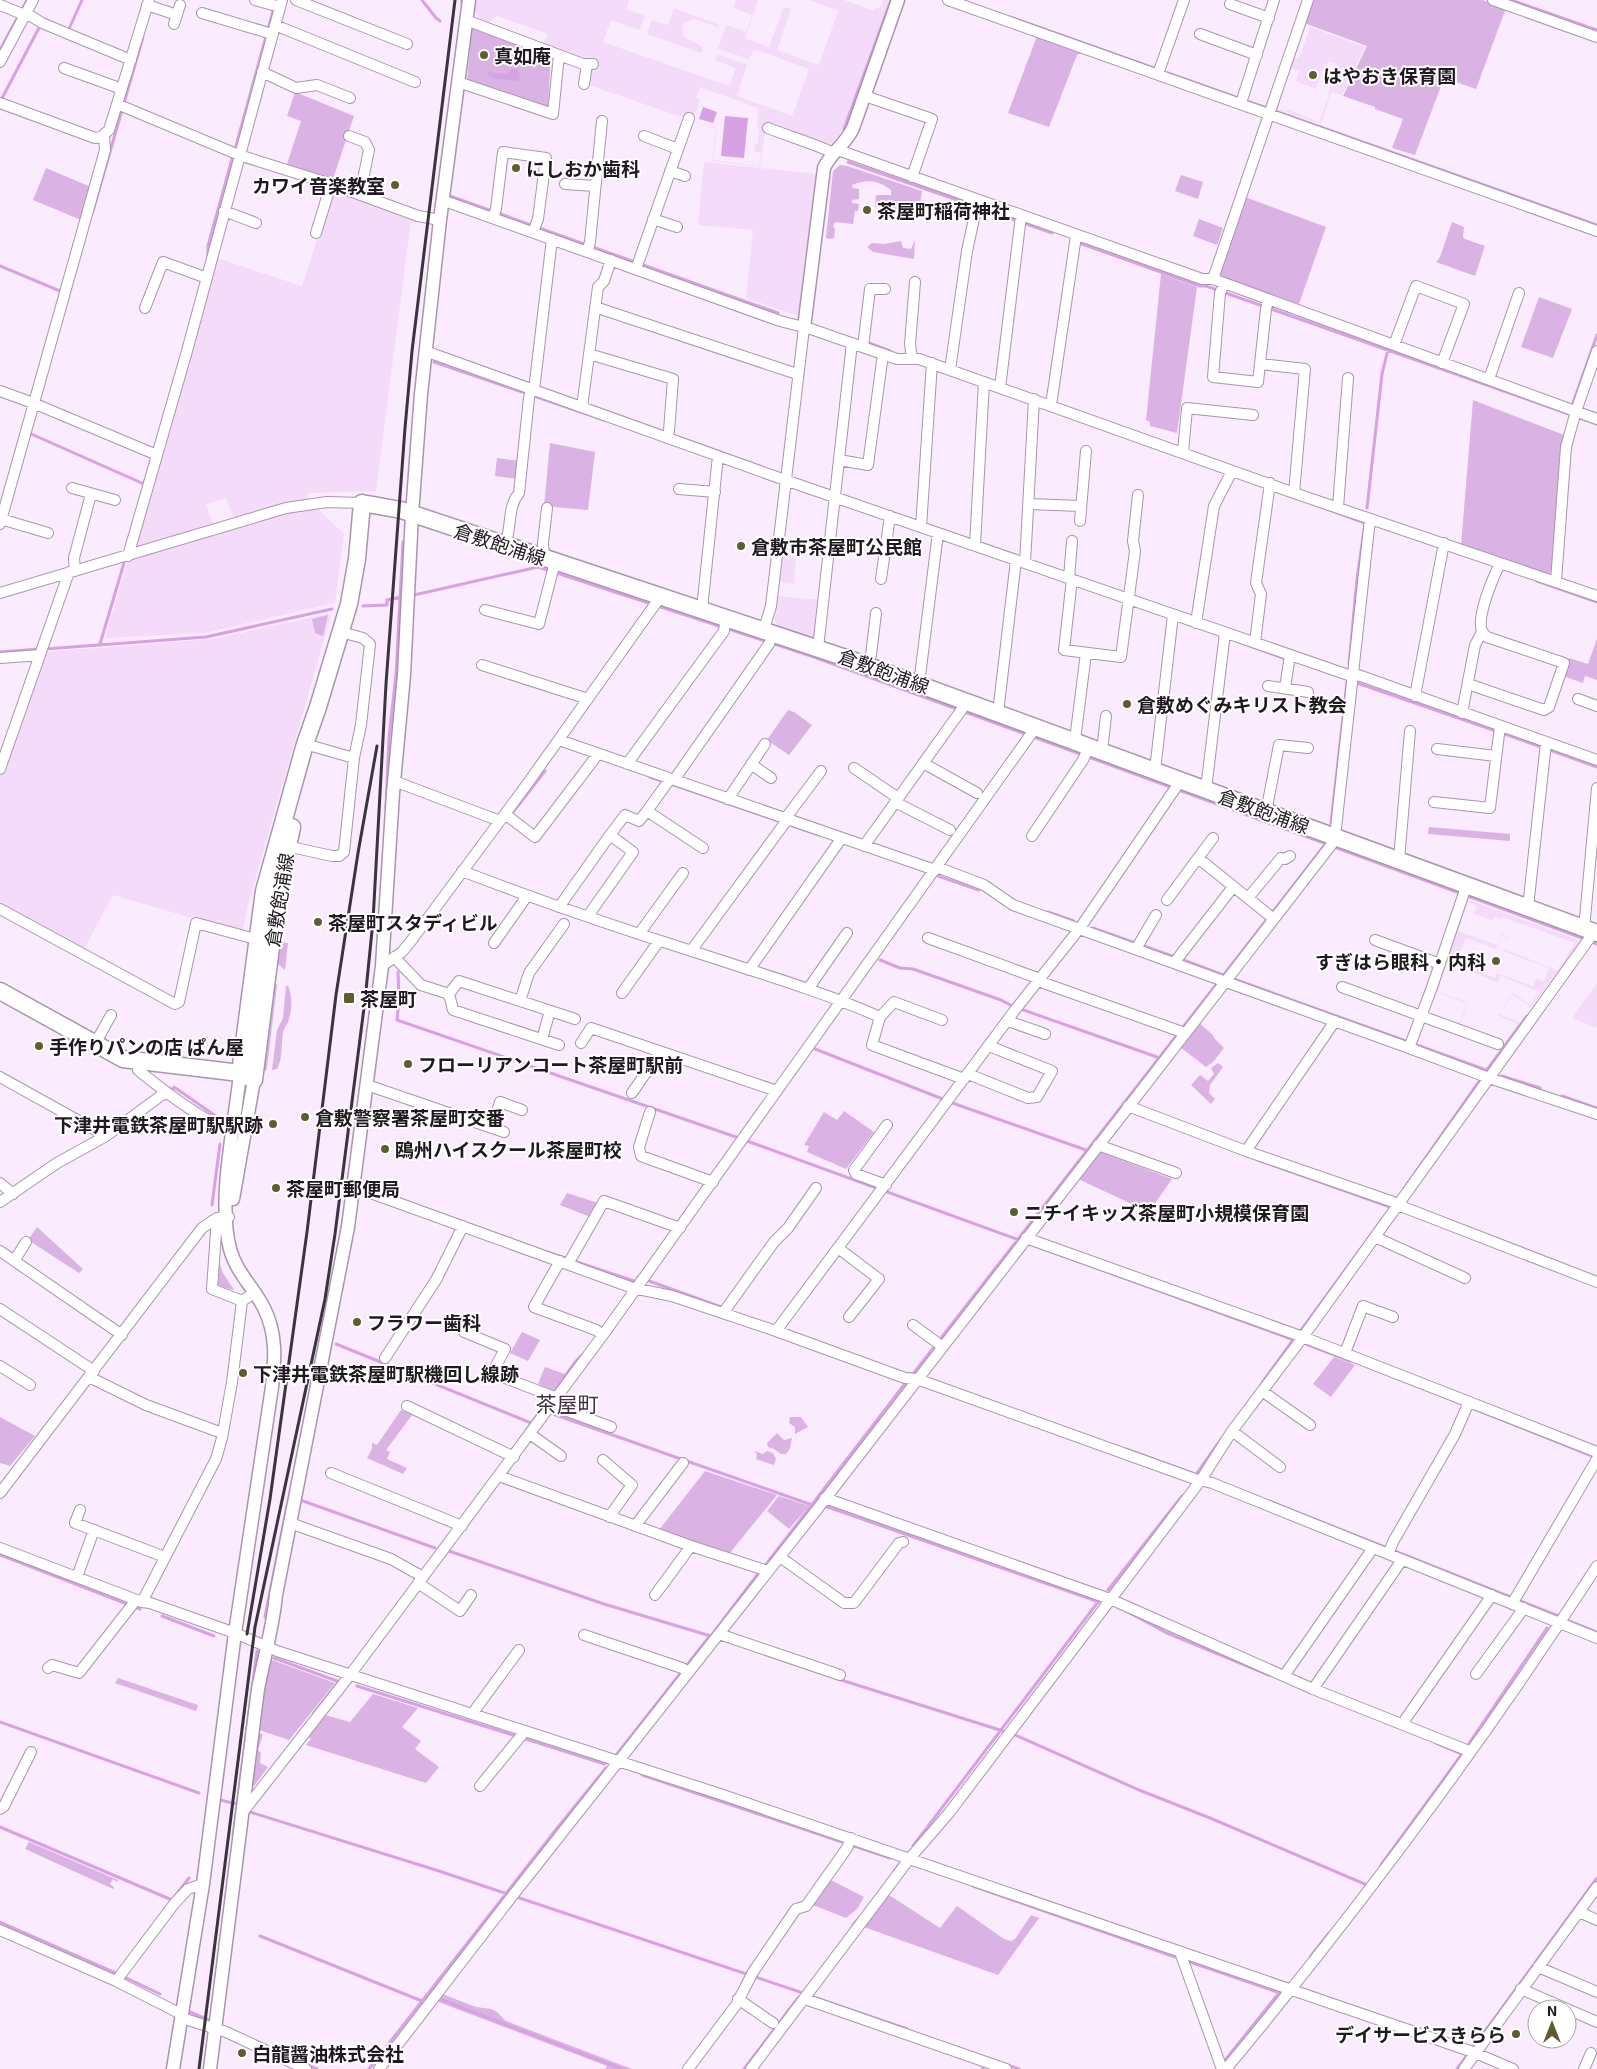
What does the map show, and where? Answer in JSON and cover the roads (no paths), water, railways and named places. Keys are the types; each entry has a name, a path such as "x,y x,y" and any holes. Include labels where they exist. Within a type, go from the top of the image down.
{"main road":[{"name":"倉敷飽浦線","path":"247,1077 246,1070 253,1055 258,1015 265,997 268,976 261,905 272,897 282,845 308,745 341,632 352,588 362,503 386,506 505,545 551,566 657,602 702,609 725,624 818,648 920,684 963,707 998,713 1032,732 1155,770 1177,786 1206,790 1399,860 1464,891 1528,907 1592,931"},
{"name":"倉敷飽浦線","path":"247,1077 246,1036 264,941 277,900 282,845 294,818 308,745"},
{"path":"246,1036 254,1015 258,987 261,980 268,976"},
{"path":"0,991 123,1059 247,1077"}],"street":[{"path":"0,62 22,14 33,0"},
{"path":"128,556 262,72 277,5 255,0"},
{"path":"296,0 406,44"},
{"path":"210,2069 212,2028 243,1812 258,1689 266,1647 273,1624 276,1595 328,1334 354,1187 382,966 394,781 404,676 412,514 425,351 442,200 469,0"},
{"path":"559,906 625,815 639,821 669,781 769,636 770,606 822,178 826,162 849,137 898,0"},
{"path":"948,0 1271,110 1597,231"},
{"path":"1159,71 1184,0"},
{"path":"1242,100 1274,0"},
{"path":"1213,279 1308,0"},
{"path":"1494,0 1597,37"},
{"path":"1230,4 1269,18"},
{"path":"0,5 132,60"},
{"path":"2,104 95,138 104,135 109,130 121,106 122,89 150,5 177,14"},
{"path":"202,13 270,31 415,82"},
{"path":"466,20 559,55 590,64 584,84"},
{"path":"1200,34 1257,55"},
{"path":"458,82 553,114 559,55"},
{"path":"64,68 122,89"},
{"path":"262,72 296,88 317,85 350,98"},
{"path":"865,96 932,119 912,177"},
{"path":"121,106 239,155 332,184 418,216 440,220"},
{"path":"637,265 689,118"},
{"path":"589,247 602,121"},
{"path":"768,128 912,177 1020,220 1076,236 1202,279 1213,279 1222,288 1394,345 1489,380 1575,415 1597,418"},
{"path":"48,532 2,517 105,150 104,135"},
{"path":"349,136 365,142 369,150 360,194"},
{"path":"644,136 678,149"},
{"path":"494,214 503,152 546,158 538,219 534,228"},
{"path":"670,171 685,176"},
{"path":"316,233 332,184"},
{"path":"565,184 595,186"},
{"path":"442,200 494,214 534,228 552,239 589,247 611,260 637,265 780,321 903,360 919,359 931,366 950,370 984,385 1000,388 1033,402 1051,405 1183,452 1269,487 1294,492 1370,519 1381,521 1443,547 1597,596"},
{"path":"950,370 966,252 977,203"},
{"path":"224,211 256,223"},
{"path":"653,219 677,227"},
{"path":"1000,388 1020,220"},
{"path":"1051,405 1076,236"},
{"path":"505,545 509,536 512,501 519,493 552,239"},
{"path":"582,407 598,287 604,281 611,260"},
{"path":"145,308 163,262 204,277"},
{"path":"912,359 910,344 915,282"},
{"path":"1394,345 1416,286 1464,304 1442,363"},
{"path":"863,347 870,288 885,289"},
{"path":"1222,288 1213,377 1258,382 1267,304"},
{"path":"1489,380 1519,293"},
{"path":"595,306 797,374"},
{"path":"818,648 852,343"},
{"path":"425,351 531,392 582,407 667,438 718,459 785,480 889,519 921,527 937,535 975,546 1172,618 1196,622 1225,636 1255,643 1289,659 1354,677 1358,675 1546,747 1597,760"},
{"path":"1556,582 1566,447 1597,351"},
{"path":"588,354 673,380 667,438"},
{"path":"839,460 868,465 883,354"},
{"path":"1260,364 1305,369 1294,492"},
{"path":"921,527 931,366"},
{"path":"1338,507 1348,378"},
{"path":"975,546 984,385"},
{"path":"0,391 33,403 157,456"},
{"path":"998,713 1018,563 1029,504 1033,402"},
{"path":"1183,452 1187,408 1253,415"},
{"path":"1080,521 1086,451"},
{"path":"702,609 718,459"},
{"path":"1196,622 1214,506 1231,473"},
{"path":"1255,643 1261,594 1256,584 1269,487"},
{"path":"72,488 115,500"},
{"path":"679,489 715,492"},
{"path":"0,768 41,651 72,572 91,494"},
{"path":"1072,541 1071,581 1064,650 1121,657 1135,550 1133,541 1138,495"},
{"path":"0,592 128,556 286,508 327,502 362,503"},
{"path":"1029,504 1081,506"},
{"path":"485,610 539,624 551,566 543,543 547,508"},
{"path":"881,579 889,519"},
{"path":"379,2069 511,1897 619,1762 686,1670 717,1637 764,1570 780,1557 822,1503 938,1344 1024,1241 1125,1109 1180,1032 1271,917 1332,844 1336,837 1370,519"},
{"path":"920,684 937,535"},
{"path":"1415,696 1443,547"},
{"path":"1468,684 1544,710 1549,707 1564,663 1487,637 1482,632 1480,623 1490,586 1499,566"},
{"path":"382,966 411,941 466,872 502,818 657,602"},
{"path":"866,665 871,655 876,613"},
{"path":"1155,770 1172,618"},
{"path":"627,764 644,744 725,624"},
{"path":"282,845 332,856 339,856 344,852 354,758 361,725 370,644 363,638 341,632"},
{"path":"1462,714 1475,644 1482,632"},
{"path":"1206,790 1225,636"},
{"path":"0,658 41,651"},
{"path":"1086,653 1087,749"},
{"path":"1285,688 1289,659"},
{"path":"482,665 588,699"},
{"path":"1268,686 1308,692"},
{"path":"1578,698 1597,706"},
{"path":"864,846 963,707"},
{"path":"1032,836 1106,716"},
{"path":"1434,802 1490,808 1499,730"},
{"path":"1399,860 1410,731"},
{"path":"243,1812 350,1675 499,1476 511,1455 530,1434 601,1333 642,1282 1032,732"},
{"path":"559,740 669,781 728,799 840,842 864,846 984,885 1014,905 1080,928 1138,945 1176,959 1221,980 1335,1021 1411,1044 1489,1078 1597,1114"},
{"path":"728,799 765,744"},
{"path":"308,745 354,758"},
{"path":"1266,812 1279,745 1308,748"},
{"path":"1528,907 1546,747"},
{"path":"1437,750 1496,756"},
{"path":"394,781 502,818 535,837 598,754"},
{"path":"923,763 977,793"},
{"path":"752,764 771,778"},
{"path":"854,768 897,800 950,830"},
{"path":"691,951 821,771"},
{"path":"778,1328 1018,1007 1080,928 1177,786"},
{"path":"751,2069 910,1858 949,1813 1201,1480 1232,1431 1262,1391 1298,1336 1375,1237 1592,931 1597,788"},
{"path":"647,810 703,848"},
{"path":"588,916 633,852 610,835"},
{"path":"1167,900 1213,838"},
{"path":"749,970 840,842"},
{"path":"1248,898 1282,856"},
{"path":"1198,858 1271,917"},
{"path":"466,872 527,896 659,941 842,1000 880,1017"},
{"path":"639,934 683,873"},
{"path":"1176,959 1233,886"},
{"path":"1411,1044 1422,1017 1464,891"},
{"path":"494,943 527,896"},
{"path":"0,908 175,1004 179,1002 196,923 264,941"},
{"path":"1138,945 1156,915"},
{"path":"520,1001 529,973 564,924"},
{"path":"808,989 847,933"},
{"path":"928,938 1180,1032"},
{"path":"1375,940 1440,964"},
{"path":"622,993 659,941"},
{"path":"394,957 421,985 449,994"},
{"path":"449,994 459,981 574,1019"},
{"path":"1342,987 1498,1044"},
{"path":"449,994 453,1010 559,1045"},
{"path":"942,1020 894,1002 880,1017 872,1045 1028,1098 1037,1097 1052,1071 989,1046"},
{"path":"542,1039 550,1012"},
{"path":"94,1044 111,1016"},
{"path":"1008,1021 1045,1034"},
{"path":"1246,1151 1335,1021"},
{"path":"581,1043 591,1028 777,1091"},
{"path":"632,1093 660,1052"},
{"path":"139,1061 138,1070 166,1092 219,1126 233,1130"},
{"path":"0,1077 106,1136"},
{"path":"173,2069 203,1884 235,1632 275,1360 273,1331 264,1307 234,1262 224,1218 233,1130 247,1077"},
{"path":"242,1301 212,1289 247,1077"},
{"path":"367,1085 504,1132"},
{"path":"0,1202 57,1163 106,1136 166,1092"},
{"path":"492,1128 500,1102 522,1110"},
{"path":"1125,1109 1396,1205 1597,1282"},
{"path":"650,1112 639,1147 641,1156 713,1182"},
{"path":"883,1189 856,1174 854,1170 887,1125"},
{"path":"1098,1145 1176,1173"},
{"path":"0,1183 13,1194"},
{"path":"354,1187 566,1262 633,1288 642,1282"},
{"path":"725,1310 816,1188"},
{"path":"601,1333 534,1307 566,1262 604,1202 680,1228"},
{"path":"0,1493 202,1228 224,1218"},
{"path":"385,1358 436,1280 463,1226"},
{"path":"1375,1237 1465,1278"},
{"path":"1024,1241 1298,1336 1344,1353 1467,1405 1597,1452"},
{"path":"14,1261 26,1242"},
{"path":"838,1248 878,1279 849,1317"},
{"path":"0,1251 122,1334"},
{"path":"642,1282 672,1296 725,1310 778,1328 912,1379 1201,1480 1373,1548 1389,1551 1402,1560 1492,1595 1514,1601 1524,1608 1597,1638"},
{"path":"242,1301 254,1293"},
{"path":"48,1668 52,1665 80,1673 135,1603 165,1557 212,1468 222,1433 238,1346 242,1301"},
{"path":"1344,1353 1363,1306 1393,1317"},
{"path":"0,1309 91,1374 146,1406 222,1433"},
{"path":"913,1325 938,1344"},
{"path":"464,1332 505,1349 492,1373 611,1427"},
{"path":"0,1366 30,1385"},
{"path":"1262,1391 1310,1426"},
{"path":"1389,1551 1455,1434 1467,1405"},
{"path":"407,1406 511,1455"},
{"path":"1232,1431 1280,1466"},
{"path":"530,1434 561,1456"},
{"path":"603,1460 632,1485 609,1517"},
{"path":"1514,1601 1597,1460"},
{"path":"636,1526 683,1464"},
{"path":"331,1473 462,1526"},
{"path":"499,1476 609,1517 764,1570"},
{"path":"822,1503 1110,1599 1284,1676 1466,1750"},
{"path":"80,1510 75,1523 165,1557"},
{"path":"290,1523 391,1559 460,1611 471,1595"},
{"path":"77,1577 94,1530"},
{"path":"780,1557 844,1603 854,1603 899,1543 903,1542"},
{"path":"655,1595 692,1546"},
{"path":"0,1548 77,1577 135,1603 235,1632 266,1647 472,1714 522,1735 619,1762 849,1843 910,1858 1471,2052 1513,2069"},
{"path":"1284,1676 1373,1548"},
{"path":"1313,1688 1402,1560"},
{"path":"1226,2069 1291,1990 1382,1872 1466,1750 1560,1623 1597,1566"},
{"path":"1402,1724 1492,1595"},
{"path":"1476,1674 1524,1608"},
{"path":"584,1635 686,1670"},
{"path":"717,1637 840,1675"},
{"path":"472,1714 518,1650"},
{"path":"480,1786 522,1735"},
{"path":"0,1809 8,1798 31,1752"},
{"path":"688,2069 738,1999 751,1975 796,1910 806,1906 849,1843"},
{"path":"119,1978 174,1904 188,1889 203,1884"},
{"path":"1464,2069 1471,2052 1521,1989 1597,1887"},
{"path":"1579,1912 1597,1920"},
{"path":"0,1930 119,1978 183,2016 306,2069"},
{"path":"1180,1952 1222,2069"},
{"path":"1538,1966 1597,1992"},
{"path":"1521,1989 1544,1999"},
{"path":"738,1999 773,2024"},
{"path":"805,1999 988,2067 1006,2069"},
{"path":"1577,2013 1597,2022"},
{"path":"1584,2069 1592,2053"}],"waterway":[{"path":"0,50 27,0"},
{"path":"68,31 82,0"},
{"path":"236,146 276,0"},
{"path":"422,0 440,21"},
{"path":"844,129 891,0"},
{"path":"1511,0 1597,30"},
{"path":"1010,17 1597,225"},
{"path":"0,102 40,26 42,27"},
{"path":"93,211 143,37"},
{"path":"208,258 208,246 232,159"},
{"path":"848,162 1052,233"},
{"path":"447,195 778,313"},
{"path":"1082,244 1597,424"},
{"path":"0,266 60,291"},
{"path":"1573,403 1597,335"},
{"path":"869,343 890,351"},
{"path":"1367,508 1382,374 1388,349"},
{"path":"434,362 604,420"},
{"path":"29,433 144,484 145,480"},
{"path":"1316,505 1365,523 1357,579 1349,664"},
{"path":"386,808 389,737 396,675 403,542"},
{"path":"100,644 124,563"},
{"path":"414,595 538,567 814,657 1324,843"},
{"path":"1537,581 1597,602"},
{"path":"363,606 387,605 387,600 401,597"},
{"path":"45,649 206,637 332,609"},
{"path":"1236,641 1286,659"},
{"path":"0,652 39,649"},
{"path":"1331,823 1347,682"},
{"path":"1357,683 1496,731"},
{"path":"1502,733 1597,767"},
{"path":"513,812 545,771"},
{"path":"650,777 665,782"},
{"path":"671,784 819,835"},
{"path":"909,1374 913,1374 1324,846"},
{"path":"1337,848 1582,938"},
{"path":"938,876 979,890"},
{"path":"1048,912 1074,921"},
{"path":"1093,928 1175,957"},
{"path":"1181,959 1223,975"},
{"path":"880,960 900,968 913,969 1157,1057"},
{"path":"398,972 399,1000 397,1020 736,1137 1294,1340"},
{"path":"1234,979 1489,1071"},
{"path":"1486,1071 1527,1016"},
{"path":"815,1049 958,1105 1086,1150"},
{"path":"1502,1076 1540,1088"},
{"path":"1405,1187 1480,1080"},
{"path":"169,1088 172,1090 174,1087 220,1119"},
{"path":"1562,1096 1597,1108"},
{"path":"212,1205 220,1144"},
{"path":"1258,1160 1393,1208"},
{"path":"341,1232 343,1219"},
{"path":"1299,1333 1381,1221"},
{"path":"547,1252 634,1281"},
{"path":"638,1277 724,1308"},
{"path":"1262,1383 1293,1340"},
{"path":"336,1344 531,1423"},
{"path":"1306,1344 1350,1361"},
{"path":"555,1390 582,1355"},
{"path":"764,1567 907,1381"},
{"path":"527,1429 547,1401"},
{"path":"1475,1409 1597,1458"},
{"path":"550,1413 812,1505"},
{"path":"1197,1473 1221,1439"},
{"path":"1126,1449 1192,1473"},
{"path":"1108,1590 1182,1496"},
{"path":"303,1501 435,1548"},
{"path":"1269,1501 1561,1617"},
{"path":"822,1505 1099,1602"},
{"path":"265,1617 287,1506"},
{"path":"449,1551 604,1604 714,1637"},
{"path":"0,1555 140,1609"},
{"path":"711,1636 760,1571"},
{"path":"913,1846 1098,1602"},
{"path":"1126,1611 1167,1633 1269,1675"},
{"path":"162,1616 214,1636"},
{"path":"1569,1621 1597,1632"},
{"path":"1381,1865 1462,1754 1547,1628"},
{"path":"617,1754 709,1637"},
{"path":"233,1836 257,1651"},
{"path":"274,1658 337,1681"},
{"path":"838,1679 1003,1731"},
{"path":"314,1713 337,1684"},
{"path":"357,1686 605,1764"},
{"path":"0,1722 199,1793"},
{"path":"1013,1734 1139,1790 1367,1885"},
{"path":"1436,1743 1462,1754"},
{"path":"369,2069 606,1768"},
{"path":"642,1775 890,1858"},
{"path":"220,1800 237,1804"},
{"path":"250,1812 439,1871 800,1992"},
{"path":"0,1827 172,1900 189,1878"},
{"path":"894,1871 899,1864"},
{"path":"1472,2049 1597,1878"},
{"path":"973,1886 1175,1957"},
{"path":"853,1925 859,1918"},
{"path":"0,1922 160,1994"},
{"path":"1311,1956 1329,1933"},
{"path":"260,1936 422,2001"},
{"path":"1187,1961 1280,1993"},
{"path":"1226,2059 1279,1993"},
{"path":"813,1997 907,2029"},
{"path":"744,2069 798,1998"},
{"path":"442,2000 622,2069"},
{"path":"190,2012 211,2021"},
{"path":"1457,2069 1468,2054"},
{"path":"307,2065 317,2069"},
{"path":"1007,2065 1019,2069"}],"railway":[{"path":"199,2069 255,1627 325,1299 365,1000 373,921 386,684 405,428 412,351 455,0"},
{"path":"247,1634 270,1499 307,1232 336,995 377,746"}],"place":[{"name":"真如庵","path":"484,55"},
{"name":"はやおき保育園","path":"1313,75"},
{"name":"にしおか歯科","path":"516,168"},
{"name":"カワイ音楽教室","path":"395,185"},
{"name":"茶屋町稲荷神社","path":"867,210"},
{"name":"倉敷市茶屋町公民館","path":"741,546"},
{"name":"倉敷めぐみキリスト教会","path":"1127,704"},
{"name":"茶屋町スタディビル","path":"318,922"},
{"name":"すぎはら眼科・内科","path":"1496,961"},
{"name":"茶屋町","path":"349,998"},
{"name":"手作りパンの店 ぱん屋","path":"39,1046"},
{"name":"フローリアンコート茶屋町駅前","path":"408,1064"},
{"name":"倉敷警察署茶屋町交番","path":"305,1117"},
{"name":"下津井電鉄茶屋町駅駅跡","path":"273,1124"},
{"name":"鴎州ハイスクール茶屋町校","path":"385,1149"},
{"name":"茶屋町郵便局","path":"276,1188"},
{"name":"ニチイキッズ茶屋町小規模保育園","path":"1014,1212"},
{"name":"フラワー歯科","path":"357,1322"},
{"name":"下津井電鉄茶屋町駅機回し線跡","path":"243,1373"},
{"name":"デイサービスきらら","path":"1516,2034"},
{"name":"白龍醤油株式会社","path":"242,2053"}],"district":[{"name":"茶屋町","path":"567,1403"}]}
